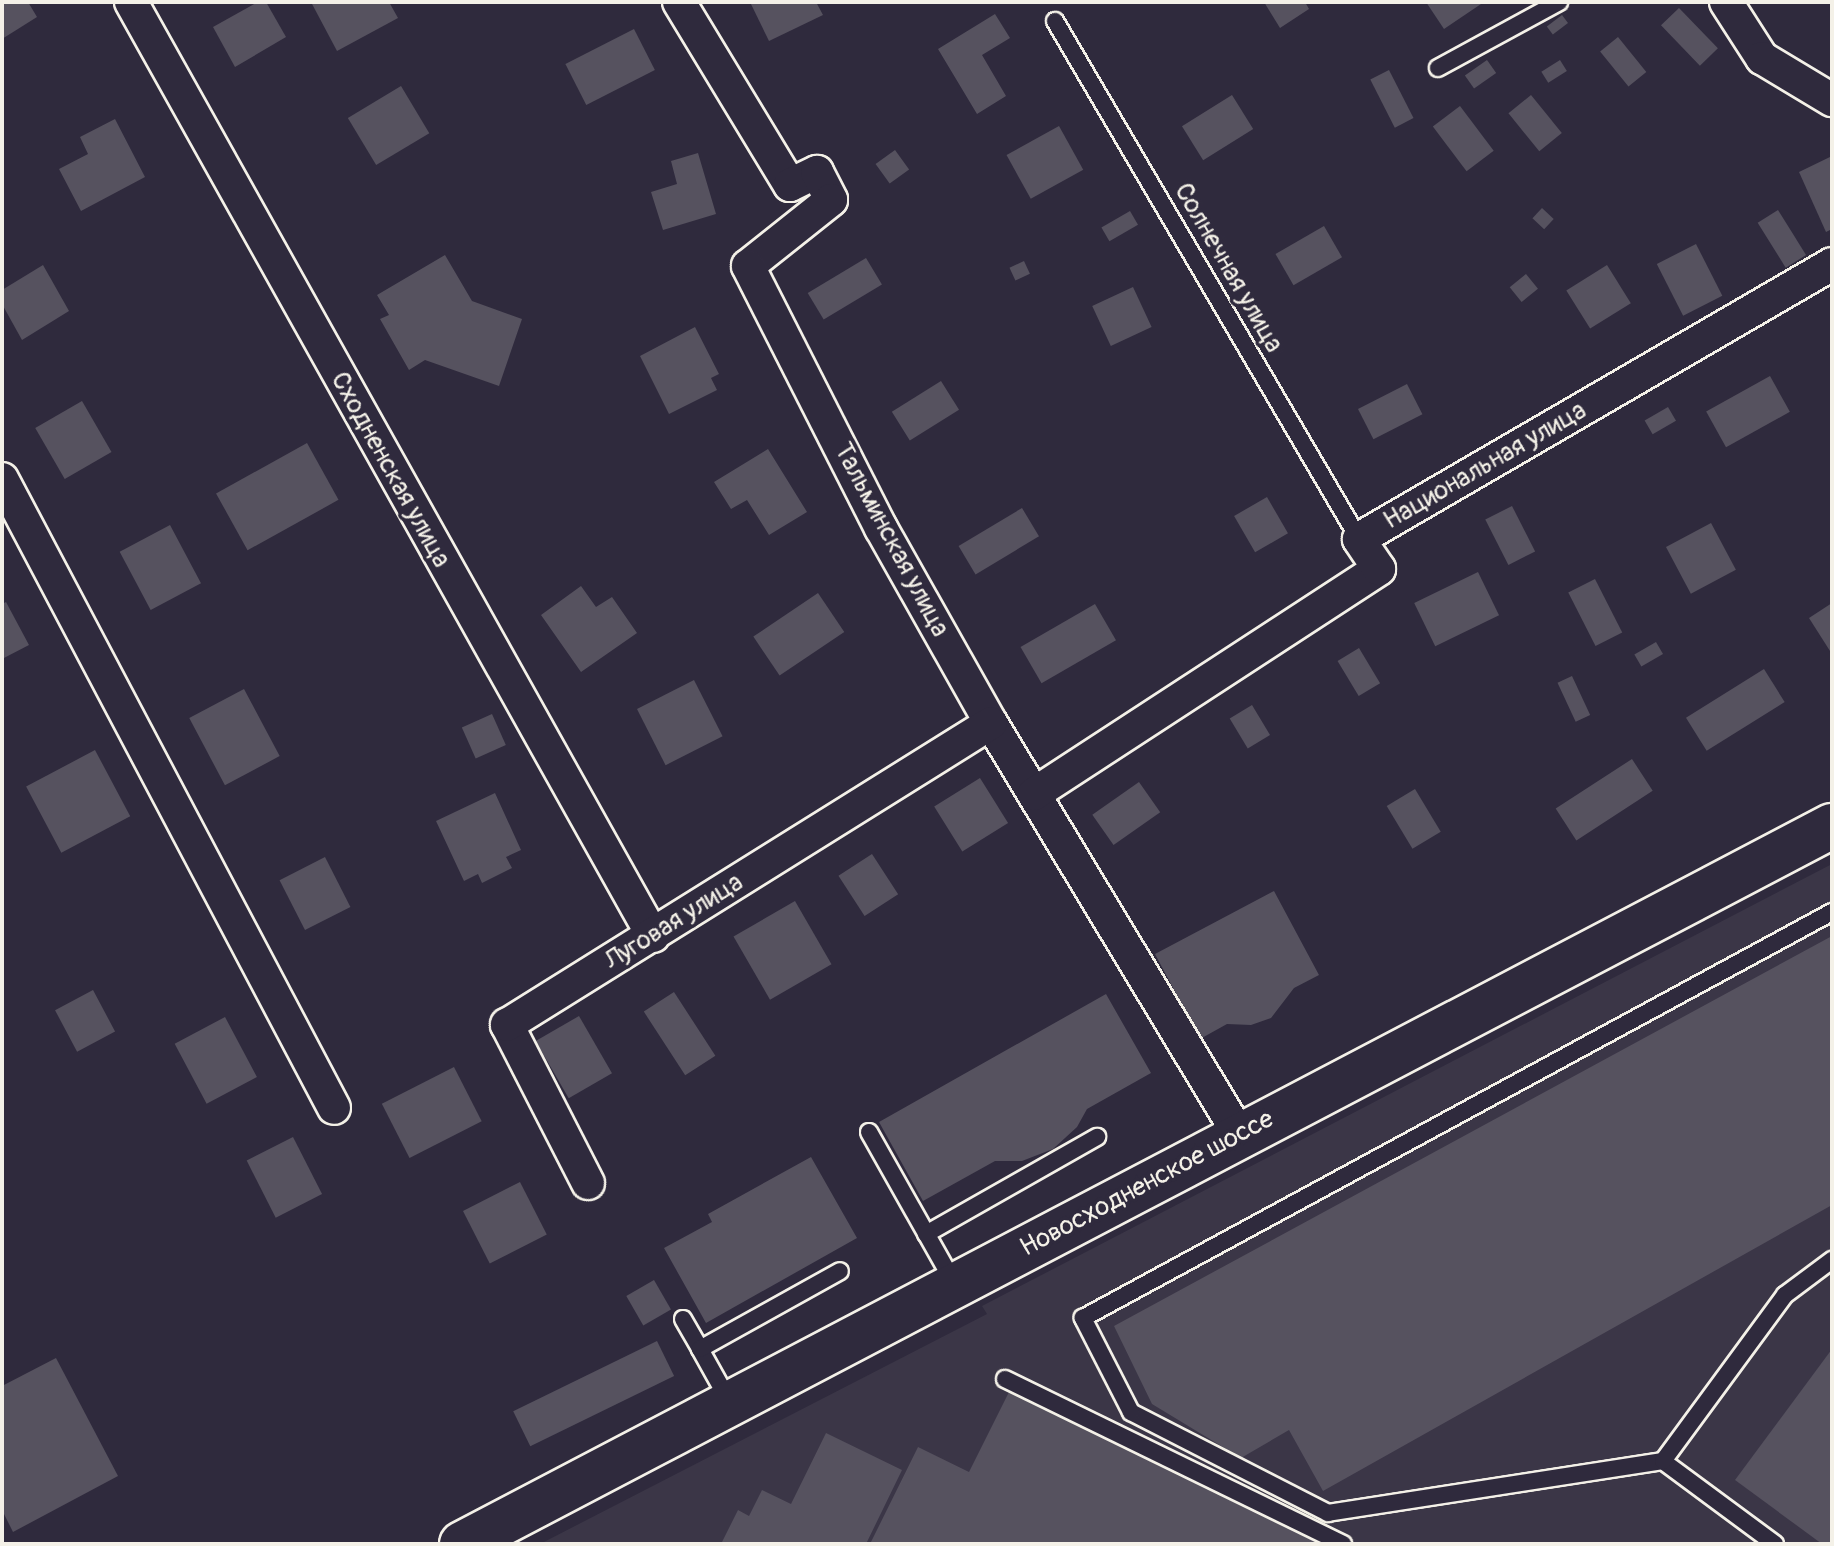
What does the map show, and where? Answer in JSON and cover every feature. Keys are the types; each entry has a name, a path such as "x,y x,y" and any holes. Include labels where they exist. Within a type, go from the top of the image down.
{"main road":[{"name":"Новосходненское шоссе","path":"462,1544 1832,826"}],"street":[{"name":"Сходненская улица","path":"131,2 653,936"},
{"name":"Тальминская улица","path":"679,2 790,185 817,172 831,200 748,266 881,528 991,723 1240,1136"},
{"path":"1726,2 1762,58 1832,100"},
{"name":"Национальная улица","path":"1034,794 1379,569 1359,539 1832,264"},
{"path":"2,479 334,1108"},
{"name":"Луговая улица","path":"588,1183 507,1025 991,723"}],"lane":[{"path":"1438,68 1559,2"},
{"name":"Солнечная улица","path":"1055,21 1359,539"},
{"path":"1832,912 1083,1318 1131,1412 1328,1513 1663,1461 1785,1295 1832,1260"},
{"path":"869,1132 955,1285"},
{"path":"926,1234 1097,1137"},
{"path":"700,1349 840,1271"},
{"path":"683,1319 730,1402"},
{"path":"1005,1379 1343,1544"},
{"path":"1663,1461 1775,1544"}],"shaded area":[{"path":"1832,864 1832,1544 540,1544 987,1314 982,1306"}],"building":[{"path":"2,2 28,2 37,17 2,39"},
{"path":"258,2 266,2 286,37 235,67 213,27"},
{"path":"311,2 389,2 398,18 337,51"},
{"path":"750,2 816,2 823,15 769,41"},
{"path":"1264,2 1305,2 1309,9 1280,28"},
{"path":"1426,2 1480,2 1481,4 1444,29"},
{"path":"1679,8 1718,48 1700,66 1661,25"},
{"path":"995,14 1010,38 982,55 1006,96 977,114 938,49"},
{"path":"1562,15 1568,23 1553,34 1547,26"},
{"path":"634,29 655,70 586,105 565,64"},
{"path":"1618,37 1646,72 1628,86 1600,51"},
{"path":"1487,60 1496,73 1474,89 1465,75"},
{"path":"1560,60 1567,71 1548,83 1541,72"},
{"path":"1389,70 1414,118 1395,128 1370,80"},
{"path":"401,86 429,133 376,165 348,118"},
{"path":"1232,95 1253,129 1203,160 1182,126"},
{"path":"1531,95 1562,133 1539,151 1508,113"},
{"path":"1460,106 1494,151 1467,171 1433,126"},
{"path":"115,119 145,177 81,211 59,169 88,154 80,137"},
{"path":"1059,126 1083,170 1031,199 1007,155"},
{"path":"895,150 909,169 890,184 876,164"},
{"path":"698,153 716,214 663,230 651,192 677,184 671,161"},
{"path":"1832,156 1832,229 1826,232 1799,172"},
{"path":"1542,208 1554,219 1544,229 1532,218"},
{"path":"1778,210 1806,255 1786,268 1758,223"},
{"path":"1130,211 1138,225 1109,241 1101,228"},
{"path":"1324,226 1342,257 1294,285 1276,254"},
{"path":"1696,244 1722,296 1683,316 1657,264"},
{"path":"445,255 472,301 522,319 499,386 425,360 409,370 380,319 389,315 377,295"},
{"path":"866,258 882,285 824,320 808,293"},
{"path":"1024,261 1030,274 1015,280 1009,268"},
{"path":"43,265 69,311 22,340 2,304 2,290"},
{"path":"1607,265 1631,303 1590,329 1566,290"},
{"path":"1526,274 1538,289 1522,302 1510,287"},
{"path":"1133,287 1152,327 1111,346 1092,306"},
{"path":"695,327 719,374 711,378 717,390 669,414 640,356"},
{"path":"1770,376 1790,412 1726,447 1706,411"},
{"path":"941,381 959,410 910,441 892,412"},
{"path":"1407,384 1422,414 1373,439 1358,409"},
{"path":"82,401 112,452 65,479 35,428"},
{"path":"1668,407 1676,421 1653,434 1645,420"},
{"path":"307,443 339,500 248,550 216,493"},
{"path":"768,449 807,512 769,535 747,500 731,509 714,482"},
{"path":"1267,497 1288,533 1255,552 1234,516"},
{"path":"1512,506 1535,551 1508,565 1485,520"},
{"path":"1022,508 1039,536 976,574 959,546"},
{"path":"1711,523 1736,570 1691,594 1666,547"},
{"path":"170,525 201,583 151,610 120,552"},
{"path":"1478,572 1499,615 1435,646 1414,603"},
{"path":"1595,579 1622,632 1596,646 1568,593"},
{"path":"581,586 596,607 612,597 637,633 581,672 541,615"},
{"path":"818,593 844,632 780,676 753,637"},
{"path":"6,602 29,645 2,659 2,604"},
{"path":"1832,603 1832,649 1830,651 1809,618"},
{"path":"1095,604 1116,640 1042,683 1021,647"},
{"path":"1656,642 1663,654 1641,667 1634,654"},
{"path":"1359,648 1380,683 1359,696 1338,661"},
{"path":"1764,669 1785,702 1707,751 1686,718"},
{"path":"1572,676 1590,715 1576,722 1557,683"},
{"path":"694,680 723,736 666,765 637,709"},
{"path":"244,689 280,756 225,785 189,718"},
{"path":"1252,705 1270,735 1248,748 1230,718"},
{"path":"492,714 506,745 476,758 462,727"},
{"path":"95,750 130,816 61,853 26,787"},
{"path":"1632,759 1653,791 1576,840 1556,809"},
{"path":"980,778 1008,823 962,852 934,807"},
{"path":"1139,782 1160,812 1114,845 1092,815"},
{"path":"1415,789 1441,832 1412,849 1387,806"},
{"path":"495,793 521,850 506,857 512,868 482,883 478,874 464,881 436,821"},
{"path":"872,854 898,894 865,916 838,876"},
{"path":"325,857 350,907 305,930 280,880"},
{"path":"1274,891 1319,975 1294,988 1271,1018 1251,1025 1227,1024 1200,1039 1155,954"},
{"path":"795,901 832,964 770,1000 734,936"},
{"path":"1832,936 1832,1205 1323,1491 1289,1430 1241,1458 1152,1404 1114,1326"},
{"path":"93,990 115,1031 77,1052 55,1010"},
{"path":"674,992 715,1056 685,1075 644,1012"},
{"path":"1106,994 1151,1073 1087,1109 1077,1127 1053,1149 1022,1161 995,1161 923,1201 879,1122"},
{"path":"579,1016 612,1073 569,1098 536,1041"},
{"path":"225,1017 257,1077 207,1104 175,1044"},
{"path":"454,1067 482,1121 410,1158 382,1104"},
{"path":"293,1137 322,1194 276,1218 247,1161"},
{"path":"811,1157 857,1238 706,1323 664,1248 712,1222 708,1214"},
{"path":"520,1182 547,1235 490,1264 463,1211"},
{"path":"654,1280 671,1309 643,1325 626,1296"},
{"path":"657,1341 674,1376 530,1446 513,1411"},
{"path":"1832,1349 1832,1544 1822,1544 1735,1480"},
{"path":"56,1358 118,1476 13,1532 2,1510 2,1386"},
{"path":"1009,1392 1320,1544 870,1544 918,1447 969,1472"},
{"path":"826,1433 902,1470 866,1544 721,1544 738,1510 749,1516 762,1490 791,1504"}]}
